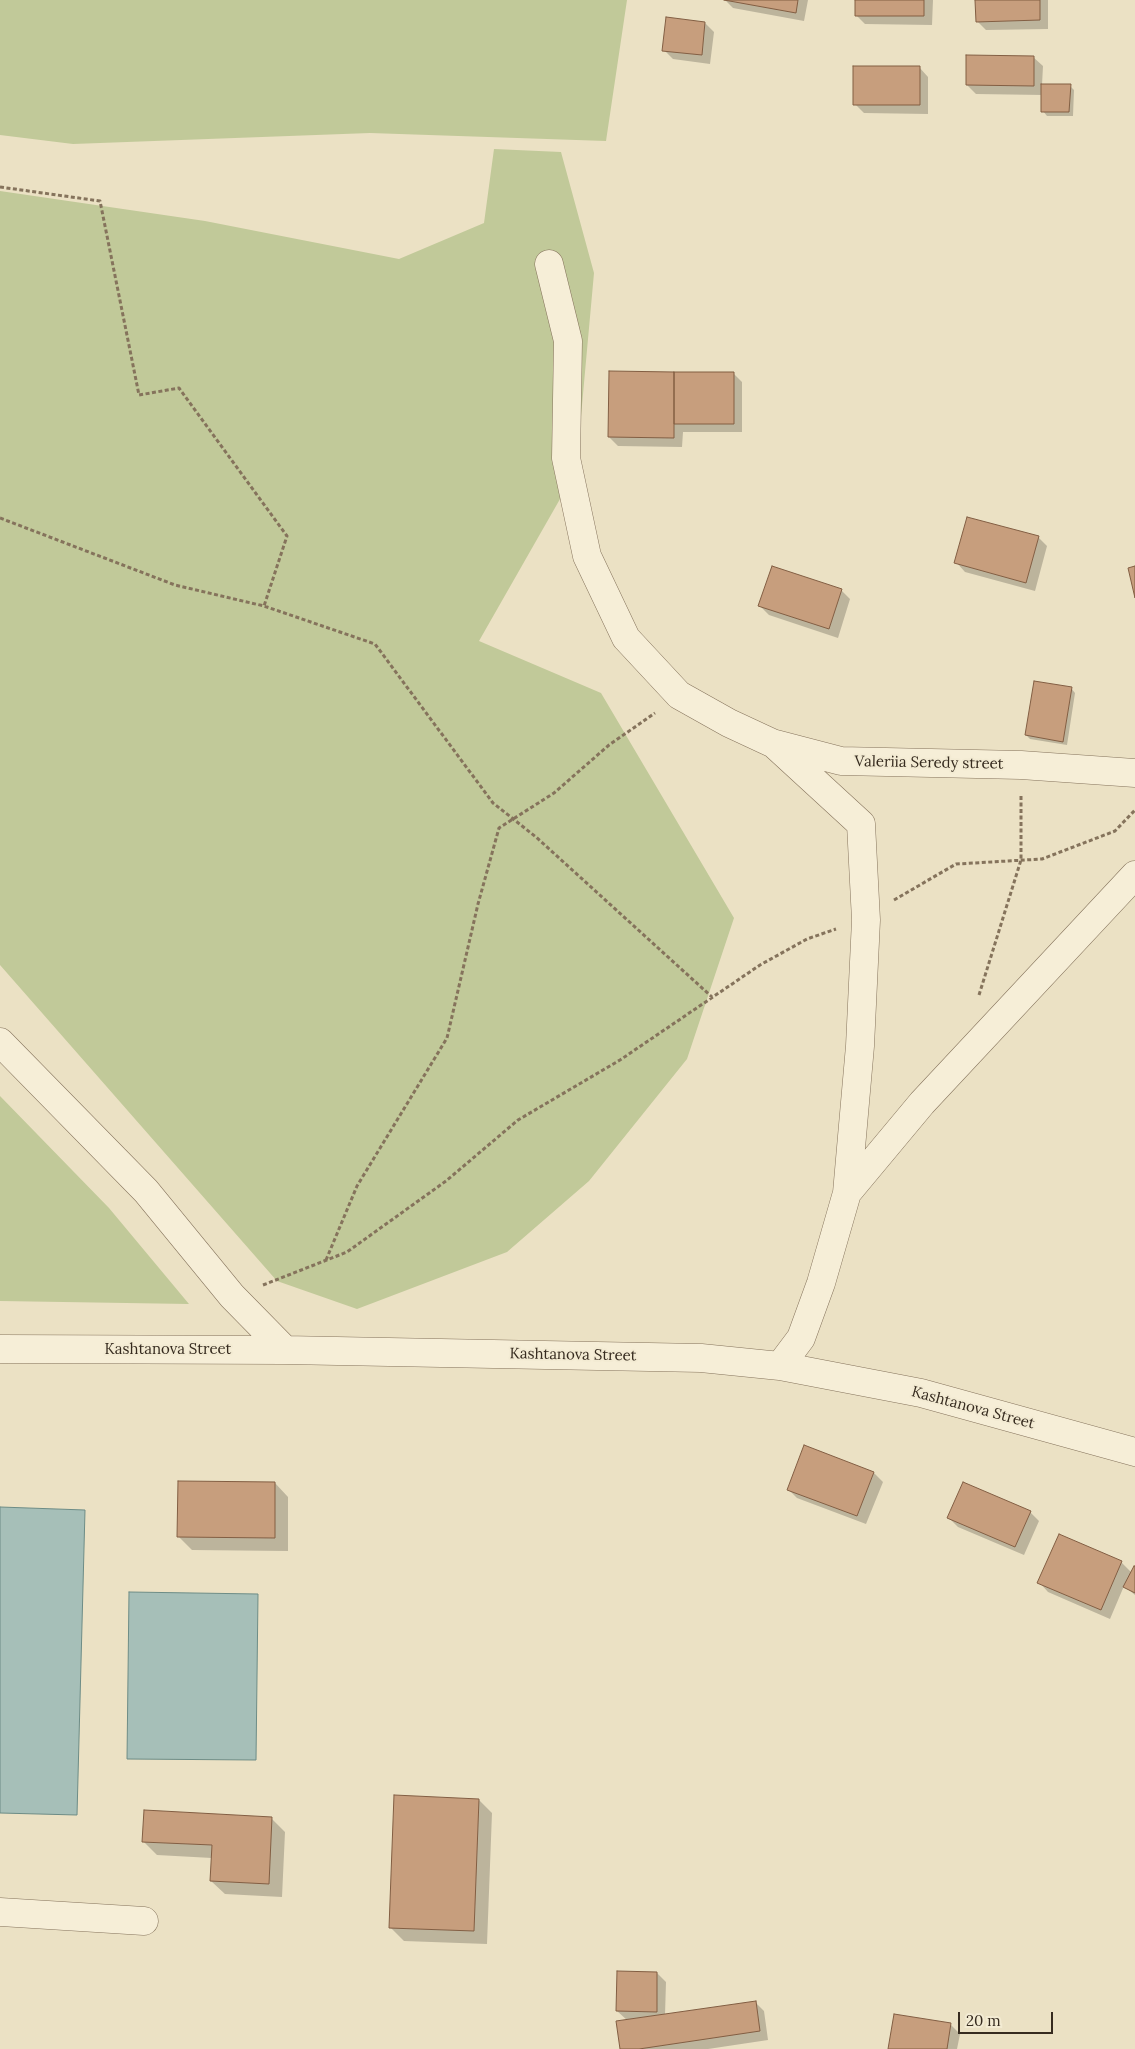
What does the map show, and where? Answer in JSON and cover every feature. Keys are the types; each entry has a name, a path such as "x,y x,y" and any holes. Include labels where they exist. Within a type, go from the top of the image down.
{"street":[{"name":"Valeriia Seredy street","path":"549,264 568,341 566,458 587,556 626,638 679,695 729,723 772,743 841,761 1021,765 1135,773"},
{"path":"772,743 862,824 866,920 860,1046 847,1194 821,1283 801,1338 780,1366"},
{"path":"847,1194 922,1102 1135,874"},
{"path":"0,1042 146,1191 232,1296 285,1350"},
{"name":"Kashtanova Street","path":"0,1349 285,1350 701,1358 780,1366 921,1393 1135,1452"},
{"path":"0,1912 144,1921"}],"path":[{"path":"0,187 100,201 139,395 179,388 287,536 264,606"},
{"path":"0,518 175,585 264,606 375,644 493,803 536,837 712,997"},
{"path":"326,1260 357,1186 447,1038 478,904 499,828 554,792 609,745 679,695"},
{"path":"976,1000 1021,860 1021,765"},
{"path":"232,1296 347,1252 446,1181 518,1120 620,1060 760,965 807,939 866,920 887,904 956,864 1042,859 1115,831 1135,810"}],"green space":[{"path":"0,0 627,0 606,141 370,133 73,144 0,135"},
{"path":"494,149 561,152 594,273 576,471 479,641 601,693 734,918 687,1059 589,1181 507,1252 357,1309 277,1281 0,965 0,191 205,221 399,259 484,223"},
{"path":"0,1096 109,1208 189,1304 0,1301"}],"water":[{"path":"0,1507 85,1510 77,1815 0,1813"},
{"path":"129,1592 258,1594 256,1760 127,1759"}],"building":[{"path":"724,0 798,0 796,13"},
{"path":"855,0 924,0 924,16 855,16"},
{"path":"975,0 1040,0 1040,20 976,22"},
{"path":"666,17 705,22 702,55 662,51"},
{"path":"966,55 1034,56 1034,86 966,85"},
{"path":"853,66 920,66 920,105 853,105"},
{"path":"1041,84 1071,84 1069,112 1041,112"},
{"path":"609,371 674,372 674,438 608,437"},
{"path":"674,372 734,372 734,424 674,424"},
{"path":"967,517 1039,536 1026,583 954,563"},
{"path":"772,566 842,589 829,629 758,606"},
{"path":"1135,566 1135,598 1128,568"},
{"path":"1034,681 1072,687 1063,742 1025,735"},
{"path":"804,1445 874,1472 857,1516 787,1490"},
{"path":"178,1481 275,1482 275,1538 177,1537"},
{"path":"963,1482 1031,1511 1015,1547 947,1518"},
{"path":"1059,1534 1122,1561 1101,1610 1037,1583"},
{"path":"1135,1566 1135,1593 1123,1587"},
{"path":"394,1795 479,1799 474,1931 389,1928"},
{"path":"144,1810 272,1817 269,1884 210,1881 212,1845 142,1842"},
{"path":"617,1971 657,1972 657,2012 616,2011"},
{"path":"756,2001 760,2031 639,2049 620,2049 616,2021"},
{"path":"894,2014 951,2023 947,2049 888,2049"}]}
